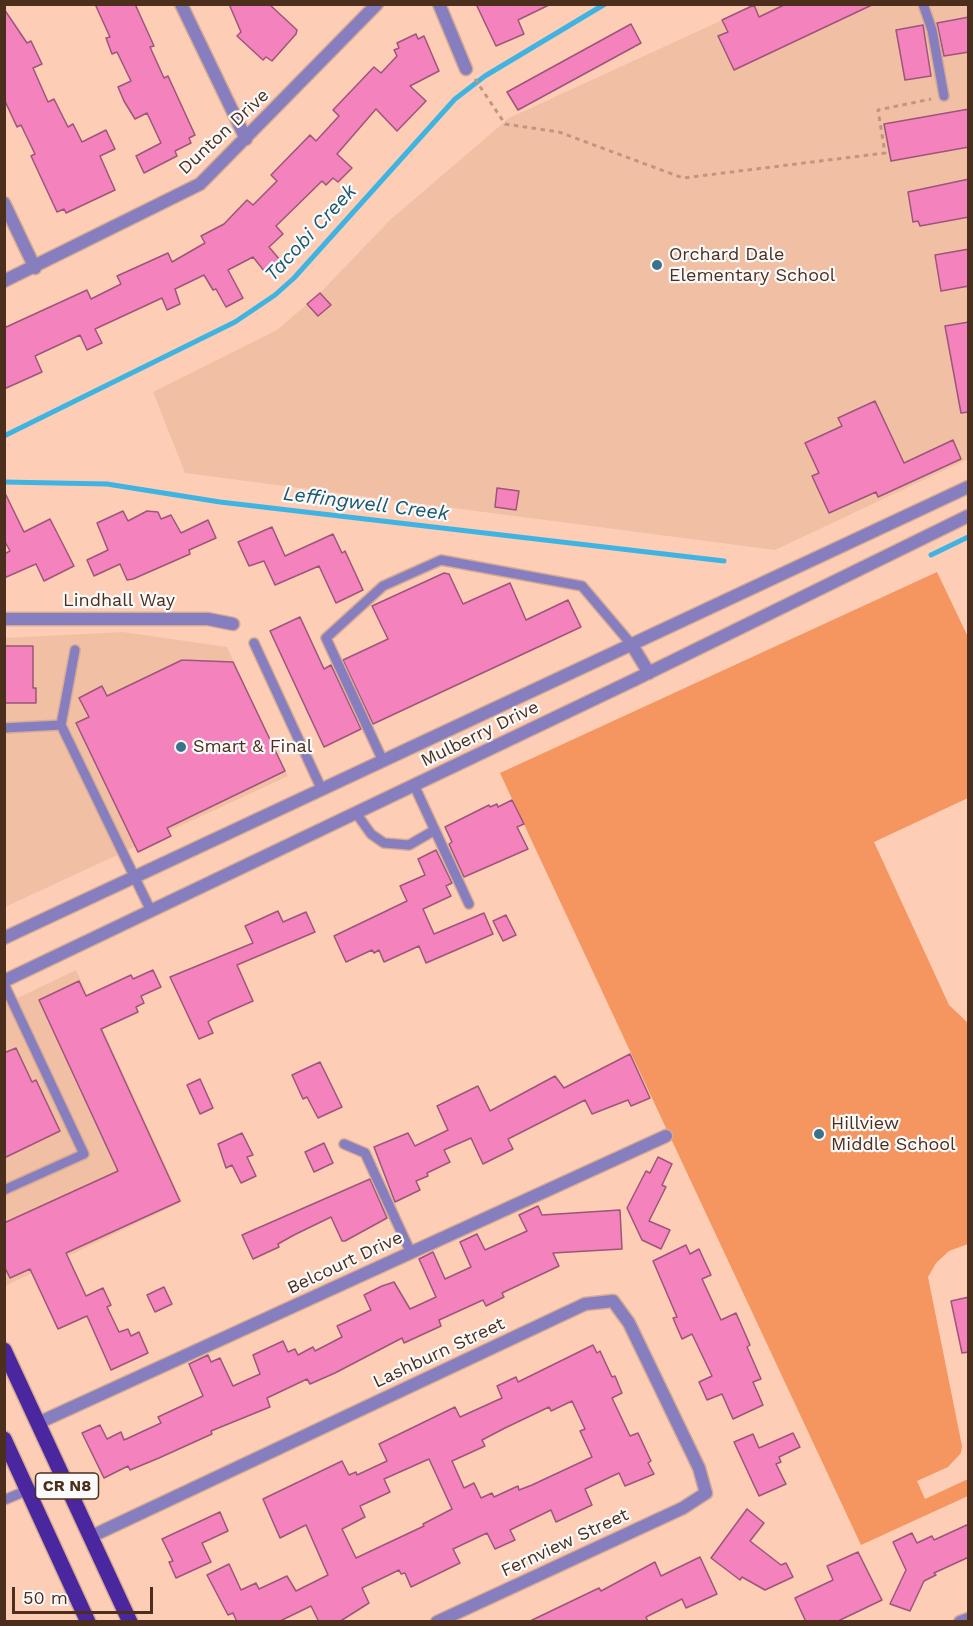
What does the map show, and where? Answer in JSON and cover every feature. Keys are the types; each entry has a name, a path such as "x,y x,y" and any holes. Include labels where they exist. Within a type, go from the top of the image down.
{"main road":[{"name":"CR N8","path":"4,1350 129,1622"},
{"name":"CR N8","path":"4,1439 88,1622"}],"street":[{"path":"181,4 246,140"},
{"name":"Dunton Drive","path":"4,281 35,268 200,184 246,140 377,4"},
{"path":"439,4 470,73"},
{"path":"4,203 35,268"},
{"name":"Mulberry Drive","path":"4,938 969,487"},
{"name":"Mulberry Drive","path":"4,982 649,673 969,516"},
{"name":"Lindhall Way","path":"4,619 208,619 233,624"},
{"path":"632,645 649,673"},
{"name":"Belcourt Drive","path":"38,1423 666,1136"},
{"name":"Lashburn Street","path":"90,1537 585,1304 613,1301 629,1323 699,1468 706,1493"},
{"name":"Fernview Street","path":"437,1622 683,1508 706,1493"},
{"path":"960,1622 969,1619"}],"lane":[{"path":"923,4 932,30 944,96"},
{"path":"383,761 326,638 383,586 441,560 582,586 632,645"},
{"path":"254,644 322,790"},
{"path":"75,650 61,725 151,910"},
{"path":"4,728 61,725"},
{"path":"414,785 469,904"},
{"path":"356,813 371,834 384,843 409,844 435,830"},
{"path":"4,982 84,1154 4,1190"},
{"path":"344,1144 365,1153 411,1253"},
{"path":"4,1500 28,1490"}],"path":[{"path":"470,73 505,124 559,132 683,178 885,153 878,110 944,96"}],"shaded area":[{"name":"Orchard Dale Elementary School","path":"755,5 968,5 968,459 775,550 185,473 153,392 277,330 320,293 390,220 509,118"},
{"name":"Hillview Middle School","path":"937,572 968,637 968,798 874,842 949,1005 968,1023 968,1244 949,1251 936,1263 928,1277 962,1446 961,1453 948,1467 917,1481 925,1499 968,1479 968,1496 861,1545 500,773"},
{"path":"123,632 227,647 288,776 5,907 4,638"},
{"path":"76,970 182,1202 5,1286 5,1004"}],"building":[{"path":"95,4 135,4 154,46 150,47 164,78 168,76 195,135 189,138 191,143 175,151 177,156 144,173 136,156 161,143 147,113 135,119 124,101 118,87 131,81 117,52 112,54 106,38 110,37"},
{"path":"229,4 269,4 297,30 296,34 272,61 266,57 263,60 237,36 241,32"},
{"path":"476,4 551,4 518,20 524,34 496,46"},
{"path":"786,4 874,4 734,70 718,36 728,32 722,20 754,5 759,17"},
{"path":"4,9 27,43 31,41 42,64 33,68 48,102 54,99 68,127 73,124 82,142 106,130 115,149 100,156 115,190 66,213 64,209 57,212 31,156 35,154 21,125 17,127 4,99"},
{"path":"969,17 969,52 944,56 937,23"},
{"path":"631,24 641,43 518,110 507,92"},
{"path":"923,25 931,76 905,80 896,30"},
{"path":"416,34 418,39 424,36 439,71 410,86 426,101 397,131 376,109 337,154 352,168 338,182 333,178 326,185 322,181 276,226 283,234 269,247 280,260 265,272 253,257 228,270 243,298 226,307 216,289 213,290 204,275 175,289 180,304 167,310 162,298 95,329 102,343 87,350 80,335 35,356 42,372 4,389 4,328 87,290 91,299 121,284 117,276 168,253 172,262 205,243 201,236 224,224 247,200 253,205 277,181 271,175 310,135 316,141 339,116 333,110 374,67 381,73 397,56 394,50 399,48 397,43"},
{"path":"969,109 969,147 891,161 884,124"},
{"path":"969,179 969,217 920,226 918,221 913,222 908,192"},
{"path":"969,249 969,286 941,291 935,255"},
{"path":"320,293 331,305 318,316 307,304"},
{"path":"969,322 969,412 961,413 945,326"},
{"path":"875,401 904,463 953,440 961,459 878,497 876,492 829,513 812,476 819,473 805,443 842,426 838,418"},
{"path":"497,488 519,491 516,510 495,507"},
{"path":"4,491 24,532 50,519 74,566 44,581 36,564 4,578 4,554 10,551 4,540"},
{"path":"123,511 128,521 147,511 158,512 161,519 171,515 181,533 208,520 216,538 189,550 190,554 133,579 127,580 120,564 94,576 87,560 108,550 97,523"},
{"path":"272,527 285,556 333,534 342,553 345,551 363,590 336,603 319,566 275,585 264,561 249,566 238,542"},
{"path":"444,573 449,574 463,604 510,583 526,620 568,600 581,627 373,724 343,660 388,639 372,606"},
{"path":"300,617 324,669 331,665 361,729 324,747 270,631"},
{"path":"4,646 33,646 33,688 36,688 36,703 4,703"},
{"name":"Smart & Final","path":"182,660 233,662 285,771 167,828 171,836 138,852 76,723 89,717 79,698 102,686 107,696"},
{"path":"512,800 524,824 517,827 528,849 464,877 449,844 452,842 445,827 489,805 490,807 497,804 498,807"},
{"path":"436,850 452,883 446,886 451,896 423,909 434,934 484,913 493,934 426,963 419,946 384,962 379,950 374,953 372,950 346,962 334,936 407,901 400,886 425,875 418,859"},
{"path":"278,911 283,922 306,912 315,932 237,965 253,1001 212,1019 208,1022 213,1033 199,1039 170,977 253,943 245,926"},
{"path":"506,915 516,935 503,941 493,921"},
{"path":"153,970 161,987 141,996 144,1003 136,1007 138,1012 101,1029 180,1201 66,1253 86,1296 103,1288 111,1305 107,1307 119,1332 128,1329 131,1336 139,1332 148,1353 111,1370 87,1316 58,1329 30,1269 10,1278 4,1266 4,1223 118,1171 39,1000 79,981 86,996 131,975 133,979"},
{"path":"16,1048 32,1082 36,1080 60,1131 4,1158 4,1053"},
{"path":"630,1054 650,1098 631,1106 628,1100 592,1114 585,1100 508,1139 513,1149 483,1164 471,1138 444,1150 450,1162 416,1181 420,1190 395,1202 374,1147 408,1133 415,1146 448,1130 437,1106 478,1086 490,1111 555,1076 564,1088"},
{"path":"320,1062 342,1107 318,1118 307,1097 303,1099 292,1075"},
{"path":"200,1079 213,1108 200,1114 187,1085"},
{"path":"242,1133 253,1155 247,1157 256,1176 241,1183 232,1165 226,1168 218,1144"},
{"path":"324,1143 333,1163 314,1172 305,1152"},
{"path":"658,1157 672,1164 662,1185 666,1187 649,1221 670,1230 661,1249 642,1240 627,1208 646,1171 650,1173"},
{"path":"370,1179 387,1218 342,1241 331,1217 253,1259 242,1235"},
{"path":"538,1206 542,1215 620,1210 622,1249 553,1253 559,1266 502,1293 504,1297 486,1306 483,1300 439,1320 441,1326 404,1343 402,1338 310,1384 307,1379 267,1398 270,1407 211,1431 212,1434 159,1458 130,1470 128,1466 104,1478 82,1433 100,1425 107,1439 121,1432 124,1440 161,1423 158,1417 203,1396 189,1364 208,1355 211,1362 220,1358 233,1386 260,1374 253,1355 283,1341 288,1352 295,1349 298,1355 313,1347 315,1351 342,1337 337,1326 371,1310 364,1295 382,1286 394,1282 410,1309 436,1297 419,1259 433,1252 445,1279 471,1267 460,1242 477,1234 485,1250 527,1231 519,1215"},
{"path":"686,1245 690,1254 699,1249 711,1275 702,1279 721,1320 736,1313 761,1379 753,1382 763,1405 733,1419 722,1394 707,1400 699,1382 712,1376 692,1334 682,1339 673,1318 677,1317 653,1261"},
{"path":"164,1287 172,1304 155,1312 147,1295"},
{"path":"969,1297 969,1352 962,1353 951,1301"},
{"path":"593,1345 597,1353 600,1351 612,1377 615,1376 622,1393 612,1398 630,1436 638,1433 651,1461 648,1463 654,1474 625,1486 619,1473 585,1489 592,1505 556,1522 551,1510 510,1530 515,1540 495,1549 487,1533 453,1549 460,1563 411,1587 405,1573 401,1574 399,1570 362,1588 369,1603 339,1622 319,1622 311,1606 278,1622 237,1622 233,1613 228,1615 207,1575 229,1564 241,1590 256,1583 259,1589 287,1576 296,1591 328,1575 306,1525 280,1538 263,1499 342,1461 349,1475 356,1472 357,1475 387,1461 379,1444 455,1407 460,1417 502,1398 497,1386 516,1377 518,1382","holes":["572,1401 585,1429 580,1431 592,1457 532,1485 519,1490 518,1486 494,1497 492,1493 481,1498 474,1483 464,1488 452,1461 485,1446 482,1440 505,1428 549,1407 551,1411","429,1459 452,1509 423,1524 424,1526 356,1558 342,1529 365,1517 360,1506 390,1492 384,1479"]},
{"path":"793,1433 800,1447 779,1457 781,1462 776,1464 786,1484 759,1496 734,1442 753,1434 759,1448"},
{"path":"747,1509 764,1523 750,1541 781,1565 786,1563 793,1577 765,1590 742,1577 740,1580 711,1558"},
{"path":"220,1512 228,1531 202,1543 211,1562 176,1578 169,1562 173,1561 162,1539"},
{"path":"969,1524 969,1557 934,1573 936,1575 924,1581 910,1611 890,1604 906,1570 893,1542 912,1533 917,1543 932,1536 934,1540"},
{"path":"858,1552 882,1600 836,1622 806,1622 795,1598 833,1580 827,1566"},
{"path":"700,1557 717,1594 686,1608 682,1599 646,1617 648,1622 528,1622 599,1588 601,1591 655,1562 661,1576"}],"waterway":[{"name":"Tacobi Creek","path":"4,436 235,322 275,295 294,278 455,99 485,76 605,4"},
{"name":"Leffingwell Creek","path":"4,482 107,484 220,502 724,561"},
{"name":"Leffingwell Creek","path":"931,555 968,537"}],"place":[{"name":"Orchard Dale Elementary School","path":"657,265"},
{"name":"Smart & Final","path":"181,747"},
{"name":"Hillview Middle School","path":"819,1134"}]}
